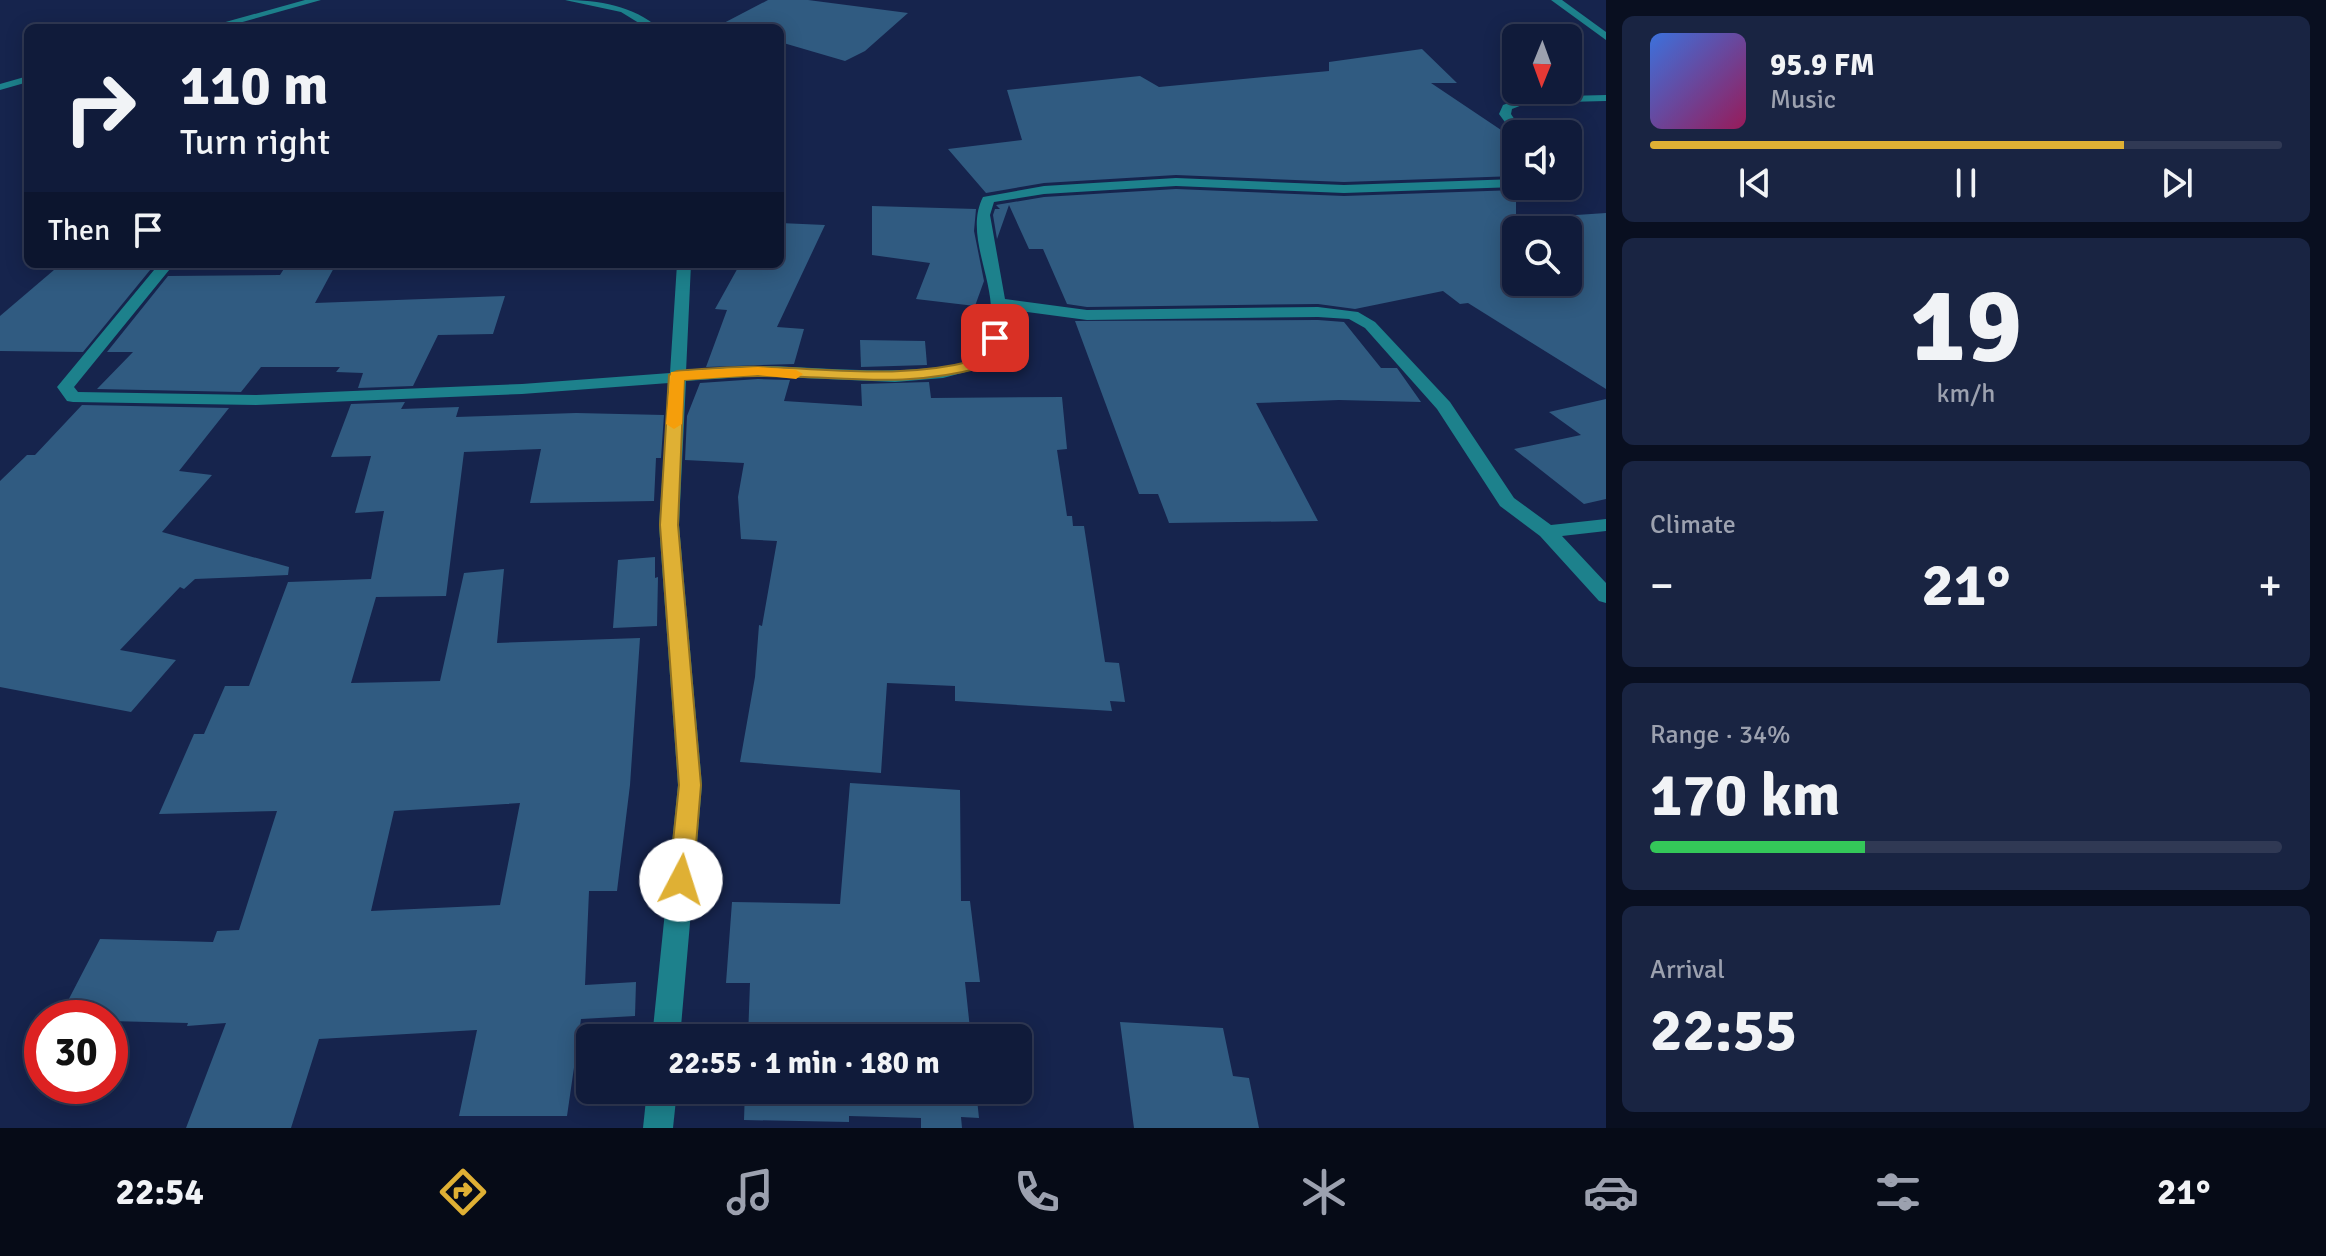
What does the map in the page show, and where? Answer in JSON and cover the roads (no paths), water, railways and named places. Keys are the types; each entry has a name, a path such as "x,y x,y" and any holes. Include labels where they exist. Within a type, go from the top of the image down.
{"street":[{"path":"224,24 316,0"},
{"path":"570,0 628,8 649,24"},
{"path":"1556,0 1606,37"},
{"path":"0,87 24,80"},
{"path":"1509,120 1505,114 1507,107 1525,100 1606,98"},
{"path":"164,268 65,387 73,397 256,400 522,389 758,371 895,377 943,373 978,364 995,338 998,303 983,215 988,200 1009,194 1176,182 1344,189 1502,183"},
{"path":"667,1024 690,785 669,525 684,268"},
{"path":"998,303 1087,315 1318,312 1353,315 1370,325 1444,406 1507,502 1547,532 1606,596"},
{"path":"1547,532 1606,525"},
{"path":"658,1128 661,1104"}]}
